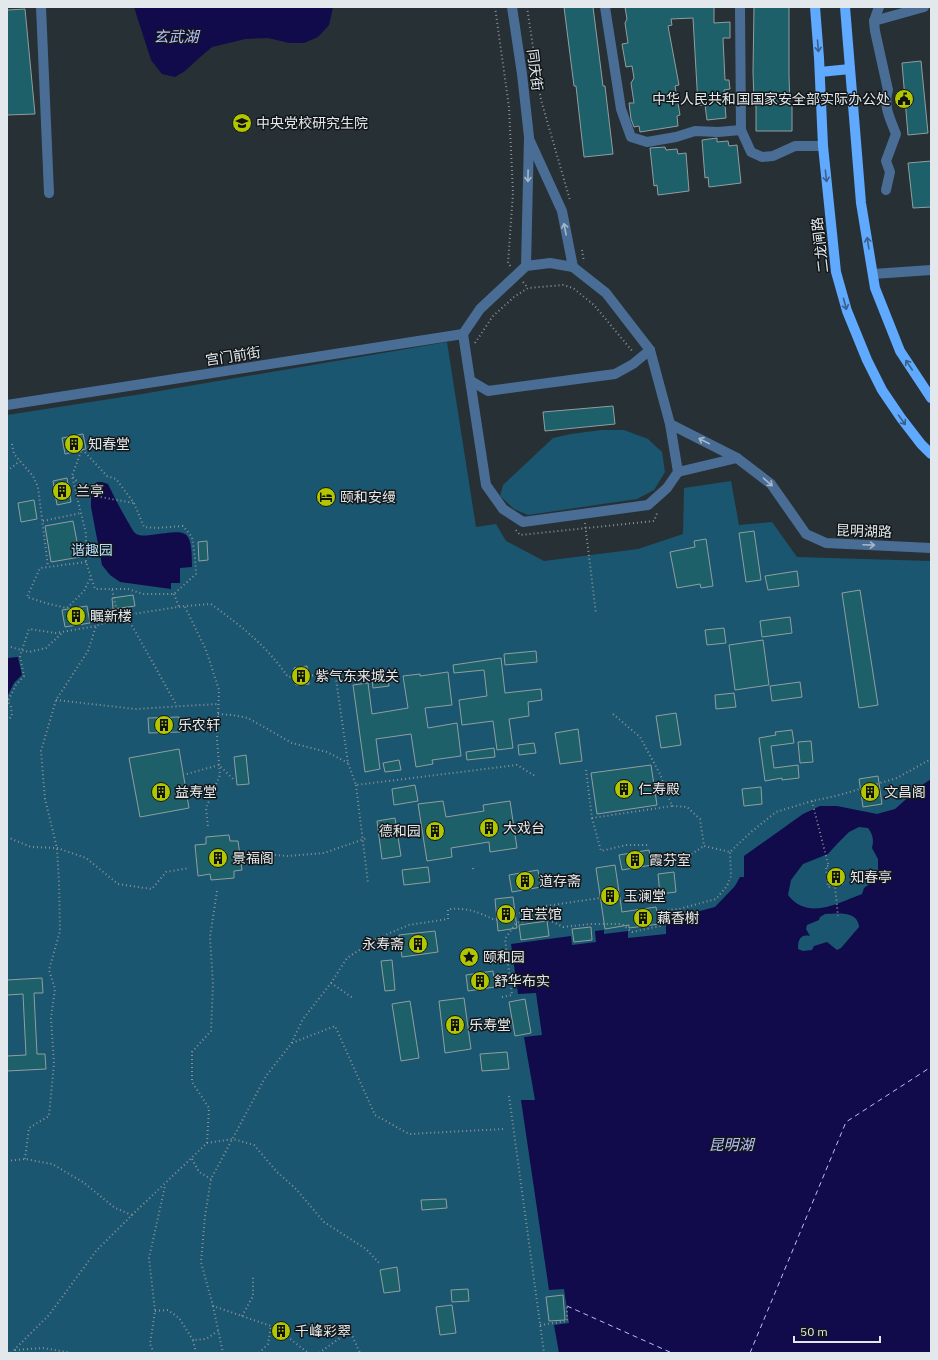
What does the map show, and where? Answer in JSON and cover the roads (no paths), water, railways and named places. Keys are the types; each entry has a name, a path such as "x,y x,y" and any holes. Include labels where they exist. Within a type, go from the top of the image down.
{"main road":[{"name":"二龙闸路","path":"815,7 820,72 823,146 836,272 847,311 867,360 882,390 901,418 921,444 931,454"},
{"path":"845,7 861,203 875,288 900,351 931,398"},
{"path":"820,72 850,69"}],"street":[{"path":"41,7 49,193"},
{"name":"同庆街","path":"512,7 522,74 529,137"},
{"path":"605,7 621,109 631,137 648,142 676,137 695,131 718,132 741,130"},
{"path":"740,7 741,130 750,152 762,157 773,156 795,146 823,146"},
{"path":"879,7 874,21 875,31 888,90 886,109 896,134 886,161 890,172 886,190"},
{"path":"874,21 924,7"},
{"path":"526,266 529,137"},
{"path":"529,137 562,211 573,267"},
{"path":"678,472 670,424 650,350 606,293 573,267 550,263 526,266 480,309 463,334 486,484 503,509 523,522 648,505 667,488 678,472 737,458"},
{"path":"873,274 931,270"},
{"name":"宫门前街","path":"7,406 463,334"},
{"path":"471,382 488,391 615,374 633,364 650,350"},
{"name":"昆明湖路","path":"670,424 737,458 771,484 806,534 826,543 931,548"}],"water":[{"name":"玄武湖","path":"134,7 333,7 329,25 318,37 304,43 289,43 268,38 245,39 212,47 185,71 175,77 162,74 151,60"},
{"path":"97,482 108,484 125,517 136,534 146,536 179,532 188,537 192,553 192,567 180,568 180,583 171,583 171,589 120,582 110,575 102,565 91,507 91,488"},
{"path":"18,657 22,675 14,683 7,697 7,658"},
{"name":"昆明湖","path":"931,779 931,1353 559,1353 554,1325 569,1323 564,1289 549,1290 521,1100 535,1100 524,1037 542,1035 536,993 518,994 511,944 571,936 572,945 596,942 595,931 604,930 604,934 628,931 628,938 666,934 668,917 675,914 681,916 715,907 735,886 740,877 744,877 744,856 803,814 820,806 837,806 877,814 895,809","holes":["859,827 868,828 870,830 873,840 872,848 878,859 878,874 871,883 864,888 862,894 824,908 805,907 796,903 788,895 791,880 803,864 828,854 849,832","825,914 851,915 858,922 859,927 841,948 837,950 827,942 814,946 812,950 803,951 798,949 800,938 810,936 806,929 807,925 819,920 820,917"]}],"place":[{"name":"中华人民共和国国家安全部实际办公处","path":"904,99"},
{"name":"中央党校研究生院","path":"242,123"},
{"name":"知春堂","path":"74,444"},
{"name":"兰亭","path":"62,491"},
{"name":"颐和安缦","path":"326,497"},
{"name":"瞩新楼","path":"76,616"},
{"name":"紫气东来城关","path":"301,676"},
{"name":"乐农轩","path":"164,725"},
{"name":"仁寿殿","path":"624,789"},
{"name":"益寿堂","path":"161,792"},
{"name":"文昌阁","path":"870,792"},
{"name":"大戏台","path":"489,828"},
{"name":"德和园","path":"435,831"},
{"name":"景福阁","path":"218,858"},
{"name":"霞芬室","path":"635,860"},
{"name":"知春亭","path":"836,877"},
{"name":"道存斋","path":"525,881"},
{"name":"玉澜堂","path":"610,896"},
{"name":"宜芸馆","path":"506,914"},
{"name":"藕香榭","path":"643,918"},
{"name":"永寿斋","path":"418,944"},
{"name":"颐和园","path":"469,957"},
{"name":"舒华布实","path":"480,981"},
{"name":"乐寿堂","path":"455,1025"},
{"name":"千峰彩翠","path":"281,1331"}],"park label":[{"name":"谐趣园","path":"92,550"}]}
